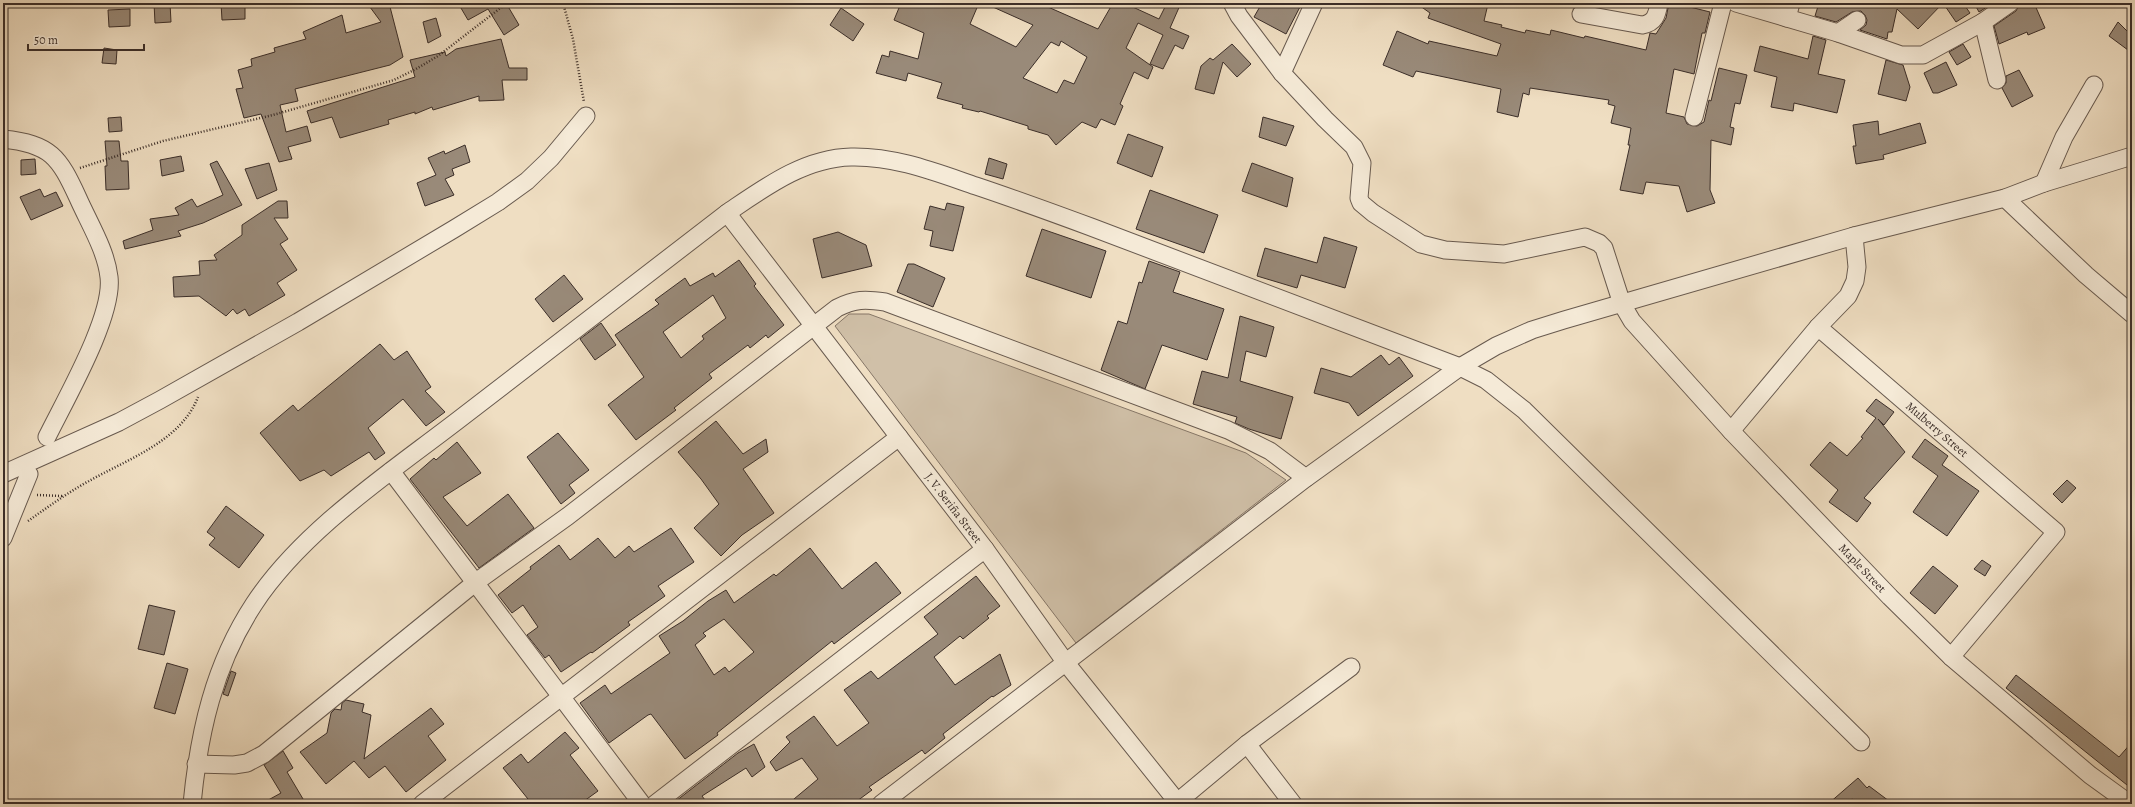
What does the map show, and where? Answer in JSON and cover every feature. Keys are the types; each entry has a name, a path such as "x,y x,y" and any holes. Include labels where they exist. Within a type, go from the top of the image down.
{"street":[{"name":"Maple Street","path":"1232,3 1239,16 1282,73 1320,115 1354,147 1362,163 1359,198 1361,203 1373,213 1421,244 1465,252 1504,254 1585,237 1591,238 1604,248 1622,304 1632,321 1731,431 1890,597 1951,657 2090,775 2130,804"},
{"path":"1282,73 1314,3"},
{"path":"1581,14 1642,25 1651,24 1654,21 1659,3"},
{"path":"1694,117 1723,3"},
{"path":"1736,3 1789,10 1838,33 1900,56 1923,55 1984,22 2010,3"},
{"path":"1838,33 1857,20"},
{"path":"1984,22 1997,80"},
{"path":"2044,183 2064,137 2094,85"},
{"path":"3,474 119,422 298,322 498,202 527,181 551,158 586,116"},
{"path":"3,139 29,144 46,150 58,159 67,174 104,255 110,278 107,302 100,328 47,437"},
{"path":"881,804 1306,478 1460,367 1496,346 1532,330 1854,236 2005,198 2044,183 2132,156"},
{"path":"192,804 196,764 204,721 215,680 235,635 254,604 294,553 391,471 727,213 774,182 798,169 827,160 849,157 869,157 907,162 1049,211 1460,367 1486,380 1524,410 1861,742"},
{"path":"2005,198 2086,275 2132,314"},
{"name":"J. V. Seriña Street","path":"727,213 812,327 986,549 1066,663 1177,803"},
{"path":"1731,431 1818,327 1848,296 1855,281 1858,267 1854,236"},
{"path":"196,764 247,763 264,754 476,582 568,516 837,308 852,301 869,300 885,302 1248,439 1270,451 1306,478"},
{"name":"Mulberry Street","path":"1818,327 2056,532 1951,657"},
{"path":"422,804 562,699 899,437"},
{"path":"391,471 642,804"},
{"path":"3,538 29,474"},
{"path":"655,804 986,549"},
{"path":"1177,803 1247,744 1351,667"},
{"path":"1247,744 1293,804"}],"path":[{"path":"67,174 116,155 163,141 273,115 394,80 438,56 508,3"},
{"path":"563,3 573,39 586,116"},
{"path":"27,522 63,496 163,440 183,422 194,409 204,374"},
{"path":"20,495 63,496"}],"shaded area":[{"path":"849,314 869,314 1246,453 1286,480 1076,643 835,326"}],"building":[{"path":"154,3 170,3 171,22 155,23"},
{"path":"221,3 245,3 245,19 222,20"},
{"path":"367,3 389,3 403,57 390,65 295,89 298,101 280,105 286,132 307,126 311,141 288,147 292,159 279,162 261,114 244,118 236,89 243,88 238,70 252,66 251,59 275,52 274,48 306,39 303,32 342,15 346,33 381,22"},
{"path":"458,3 506,3 519,25 504,35 488,9 468,20"},
{"path":"901,3 979,3 970,24 1016,47 1033,25 984,3 1050,3 1048,7 1098,29 1113,3 1124,3 1159,19 1167,3 1181,3 1170,28 1189,36 1183,49 1175,45 1163,69 1150,64 1163,35 1138,23 1126,48 1153,67 1148,79 1134,72 1120,104 1123,106 1115,125 1101,119 1096,128 1082,122 1056,145 1048,135 1028,129 1028,126 980,111 962,108 963,105 937,98 942,83 908,73 906,81 876,73 882,55 889,57 890,51 918,59 924,33 894,20","holes":["1061,41 1087,57 1074,84 1064,80 1057,93 1023,78 1051,42 1059,46"]},
{"path":"1262,3 1302,3 1286,34 1254,17"},
{"path":"1416,3 1488,4 1484,21 1502,25 1501,27 1525,33 1526,30 1550,35 1551,30 1646,50 1650,33 1656,34 1666,18 1669,3 1691,3 1690,7 1710,12 1705,33 1702,33 1694,74 1674,69 1666,113 1684,117 1687,124 1697,126 1704,122 1719,68 1747,75 1740,104 1735,103 1730,127 1734,128 1731,145 1711,140 1710,190 1715,203 1687,212 1679,186 1646,182 1643,194 1620,190 1630,145 1628,145 1631,128 1611,123 1615,106 1608,104 1609,100 1530,88 1529,95 1523,93 1518,117 1497,112 1501,89 1416,71 1413,77 1383,65 1397,31 1428,44 1429,41 1497,56 1501,44 1428,18 1430,13"},
{"path":"1819,3 1943,3 1918,29 1897,9 1892,32 1888,32 1887,39 1860,30 1866,25 1867,20 1861,11 1852,12 1836,22 1815,16"},
{"path":"1943,3 1963,3 1970,13 1956,22"},
{"path":"1974,3 1993,3 1979,12"},
{"path":"2020,3 2034,3 2045,28 2028,35 2027,32 1999,44 1994,26 2016,11"},
{"path":"841,8 864,24 853,41 830,25"},
{"path":"130,9 130,26 109,27 108,10"},
{"path":"436,18 441,36 428,43 423,22"},
{"path":"2118,22 2132,36 2132,53 2109,36"},
{"path":"1813,36 1826,40 1818,74 1845,80 1837,113 1794,103 1793,111 1771,107 1777,77 1754,71 1760,46 1808,59"},
{"path":"501,39 509,68 527,68 527,80 502,80 504,100 479,101 479,96 433,110 432,107 415,114 415,112 388,120 389,124 340,138 332,117 311,123 307,111 415,77 410,60 445,52 446,56 456,49"},
{"path":"1232,44 1251,64 1237,77 1223,62 1214,94 1195,89 1201,66 1210,58 1213,60"},
{"path":"1963,44 1971,57 1957,65 1949,52"},
{"path":"104,48 117,50 116,64 102,63"},
{"path":"1886,60 1903,65 1910,87 1906,101 1878,94"},
{"path":"1946,62 1957,85 1938,93 1933,93 1924,73"},
{"path":"2019,70 2033,96 2012,107 2002,88 2006,83 2006,76"},
{"path":"121,117 122,131 109,132 108,118"},
{"path":"1263,117 1294,126 1286,146 1259,137"},
{"path":"1878,121 1879,135 1920,123 1926,143 1883,155 1884,159 1856,164 1853,146 1856,146 1853,125"},
{"path":"1128,134 1163,147 1152,177 1117,163"},
{"path":"105,141 119,141 121,161 128,161 129,189 106,190 105,166 107,166"},
{"path":"465,145 470,162 452,169 454,175 445,179 454,195 425,206 417,183 436,175 428,158 444,151 445,154"},
{"path":"181,156 184,171 162,176 160,160"},
{"path":"989,158 1007,164 1003,179 985,174"},
{"path":"35,159 36,174 21,175 21,160"},
{"path":"217,161 242,205 203,223 178,231 181,236 125,249 123,241 153,230 150,219 179,215 175,208 192,199 197,207 223,195 210,164"},
{"path":"269,163 277,190 257,199 245,169"},
{"path":"1252,163 1293,178 1287,207 1242,191"},
{"path":"40,189 44,197 56,192 63,206 31,220 20,197"},
{"path":"1150,190 1218,215 1204,253 1136,229"},
{"path":"278,201 287,201 288,218 274,218 288,239 280,244 297,270 277,283 285,295 249,316 245,309 237,314 233,309 226,316 199,296 174,297 173,277 200,275 199,261 217,260 214,255 242,235 242,225"},
{"path":"947,203 964,207 953,251 930,246 933,231 924,229 930,206 945,210"},
{"path":"1042,229 1106,251 1091,298 1026,276"},
{"path":"838,232 866,245 872,266 822,278 813,239"},
{"path":"1324,237 1357,247 1345,288 1301,275 1297,288 1257,276 1265,248 1317,263"},
{"path":"739,260 756,284 754,286 784,325 768,338 766,335 750,348 748,345 709,374 712,378 674,408 676,410 636,440 608,405 644,377 615,335 659,304 655,300 685,278 690,286 713,273 715,277","holes":["713,295 726,318 702,336 704,339 681,358 663,332"]},
{"path":"1149,261 1180,272 1173,292 1224,309 1207,360 1162,345 1145,389 1101,370 1118,321 1127,324 1139,282 1142,283"},
{"path":"908,264 914,264 945,278 933,307 897,292"},
{"path":"564,275 583,299 553,322 535,299"},
{"path":"1240,316 1274,327 1266,357 1246,351 1240,381 1293,397 1281,439 1235,423 1237,417 1193,404 1202,371 1228,378"},
{"path":"601,323 616,345 595,360 580,339"},
{"path":"380,344 394,360 407,351 431,387 425,391 445,412 426,426 403,399 368,428 385,453 375,460 369,452 331,476 324,470 300,481 260,433 293,405 298,411"},
{"path":"1381,355 1389,365 1399,357 1413,376 1358,416 1349,403 1314,393 1321,368 1351,377"},
{"path":"1876,399 1894,412 1884,425 1878,419 1905,452 1864,498 1871,503 1857,522 1829,502 1838,490 1810,465 1830,442 1847,456 1863,438 1861,437 1876,418 1866,411"},
{"path":"716,421 743,454 766,439 768,452 743,469 774,513 742,535 721,556 694,528 719,504 701,479 678,452"},
{"path":"558,433 589,470 569,485 575,493 561,504 527,457"},
{"path":"1925,439 1948,456 1942,465 1979,491 1947,536 1913,512 1938,476 1912,457"},
{"path":"457,442 481,473 443,497 467,526 508,494 534,528 479,568 410,479 434,458 436,460"},
{"path":"2067,480 2076,488 2062,503 2053,494"},
{"path":"226,506 264,535 239,568 209,545 215,538 207,532"},
{"path":"671,528 694,562 658,586 665,596 628,622 630,625 592,653 591,652 561,672 549,655 545,658 527,635 538,627 523,605 512,613 498,595 531,569 530,567 559,545 570,560 598,538 615,558 629,546 634,552"},
{"path":"810,548 842,589 876,562 901,593 834,644 832,641 717,733 718,735 685,759 651,714 609,743 580,703 605,685 611,694 670,653 659,636 683,621 708,601 726,590 734,603 774,574 776,576","holes":["724,619 754,652 729,672 725,667 714,675 695,645 706,636 703,633"]},
{"path":"1982,560 1991,566 1985,576 1974,569"},
{"path":"1933,566 1958,586 1935,614 1910,593"},
{"path":"976,576 1000,606 987,616 989,618 963,639 960,636 934,657 955,685 1000,654 1011,685 993,697 992,696 943,734 945,738 925,754 922,750 869,787 872,790 853,804 788,804 818,779 802,758 776,771 770,762 790,742 786,737 814,716 837,746 869,723 844,690 871,671 878,679 938,634 924,617"},
{"path":"149,605 175,611 164,655 138,649"},
{"path":"167,663 188,669 175,714 154,708"},
{"path":"231,671 236,673 228,696 223,694"},
{"path":"2016,675 2119,757 2132,742 2132,789 2006,688"},
{"path":"346,700 364,704 362,712 371,715 364,759 431,708 444,724 428,736 446,760 406,792 385,766 369,778 354,761 326,784 300,752 327,733 331,713 335,709 341,710 342,703"},
{"path":"565,732 579,748 570,755 598,791 580,804 532,804 503,768 521,754 528,763"},
{"path":"754,744 765,767 752,777 746,768 702,796 708,804 672,804 738,753"},
{"path":"283,751 293,768 287,772 306,804 261,804 281,793 264,765"},
{"path":"1858,778 1867,788 1869,786 1893,804 1860,804 1852,799 1846,804 1828,804"}]}
